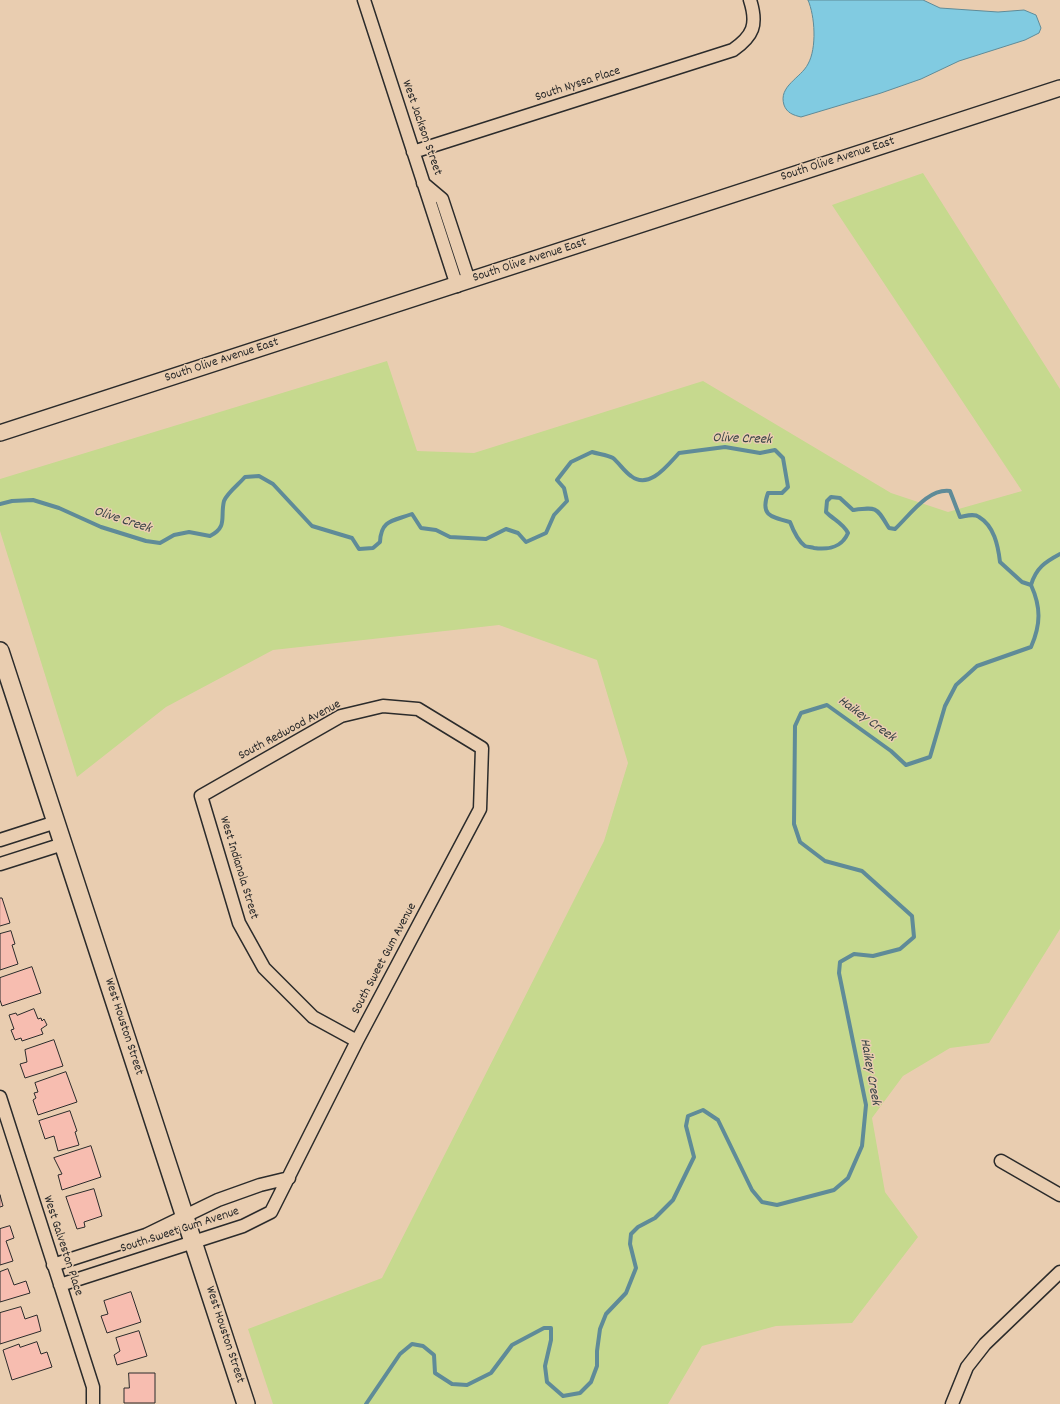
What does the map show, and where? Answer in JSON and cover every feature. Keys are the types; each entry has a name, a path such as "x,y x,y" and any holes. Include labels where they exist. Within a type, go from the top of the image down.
{"main road":[{"name":"West Houston Street","path":"0,651 246,1404"}],"street":[{"name":"West Jackson Street","path":"364,0 423,183 463,284"},
{"name":"South Nyssa Place","path":"413,152 733,50 748,37 754,27 750,0"},
{"name":"South Olive Avenue East","path":"0,433 463,284 1060,88"},
{"name":"South Redwood Avenue","path":"202,796 341,716 384,706 418,709 482,748"},
{"name":"South Sweet Gum Avenue","path":"60,1285 243,1226 271,1212 357,1041 480,809 482,748"},
{"name":"West Indianola Street","path":"202,796 239,923 264,968 313,1016 357,1041"},
{"path":"0,840 56,822"},
{"path":"0,864 63,844"},
{"name":"West Galveston Place","path":"0,1097 93,1387 93,1404"},
{"path":"1001,1160 1060,1195"},
{"name":"South Sweet Gum Avenue","path":"53,1265 146,1235 218,1200 260,1185 289,1178"},
{"path":"952,1404 966,1367 985,1344 1060,1272"}],"green space":[{"path":"923,173 1060,389 1060,929 989,1043 950,1048 903,1076 872,1118 885,1192 918,1237 852,1323 776,1326 702,1346 668,1404 273,1404 248,1329 382,1278 604,841 628,763 597,660 499,625 273,650 166,707 77,777 0,531 0,479 387,361 417,451 474,453 703,381 891,493 948,512 1022,491 832,205"}],"water":[{"path":"808,0 923,0 940,8 998,12 1024,10 1036,15 1041,28 1039,33 1025,40 959,61 921,79 881,93 801,117 787,110 784,105 783,98 787,87 805,69 813,50 814,32 812,14"}],"building":[{"path":"0,898 2,898 10,923 0,926"},
{"path":"11,931 15,944 12,945 18,964 0,970 0,934"},
{"path":"32,967 41,993 2,1006 0,1000 0,978"},
{"path":"34,1009 38,1019 41,1018 42,1021 44,1019 47,1025 41,1029 43,1034 22,1041 21,1038 15,1040 11,1030 14,1029 9,1015 16,1013 17,1015"},
{"path":"54,1040 63,1066 25,1078 20,1064 27,1062 25,1050"},
{"path":"66,1072 77,1102 38,1115 33,1100 36,1098 34,1093 38,1092 35,1083"},
{"path":"70,1111 77,1131 75,1132 79,1145 58,1151 54,1136 45,1139 39,1121"},
{"path":"91,1146 101,1177 62,1190 58,1175 62,1174 54,1158"},
{"path":"94,1189 102,1216 84,1222 85,1227 77,1229 66,1197"},
{"path":"0,1195 3,1206 0,1207"},
{"path":"10,1226 14,1238 6,1241 13,1261 0,1265 0,1229"},
{"path":"8,1269 14,1285 26,1281 30,1293 0,1302 0,1272"},
{"path":"131,1292 141,1322 107,1333 101,1316 108,1314 104,1301"},
{"path":"21,1307 25,1319 37,1315 41,1331 0,1344 0,1313"},
{"path":"139,1331 147,1356 117,1365 114,1355 120,1351 116,1338"},
{"path":"37,1342 41,1354 47,1352 52,1367 12,1380 3,1350 19,1344 20,1347"},
{"path":"129,1373 155,1373 155,1403 124,1403 124,1388 129,1388"}],"waterway":[{"name":"Olive Creek","path":"0,504 12,501 33,500 59,508 101,527 146,541 160,543 174,535 189,532 210,536 216,533 221,525 224,501 228,495 245,477 259,476 273,484 312,526 352,538 359,549 373,548 380,542 381,534 386,525 394,520 412,514 421,528 436,530 450,537 486,539 506,529 518,533 526,542 546,533 554,515 567,501 564,488 557,480 571,462 592,452 613,458 631,476 638,480 644,480 657,475 679,453 725,447 760,453 775,450 783,458 788,487 782,493 768,493 765,506 766,511 772,516 790,522 794,532 805,546 820,549 830,548 842,542 848,533 841,524 826,512 827,501 831,497 840,498 853,510 876,510 889,528 895,529 927,498 942,491 950,491 960,517 975,515 984,521 994,536 1000,562 1022,582 1031,585"},
{"name":"Haikey Creek","path":"366,1404 400,1354 412,1344 423,1346 434,1355 435,1373 452,1384 467,1385 491,1373 512,1345 544,1328 551,1328 551,1340 545,1366 547,1382 563,1396 580,1393 591,1382 597,1366 597,1351 600,1329 606,1314 626,1293 636,1268 630,1244 631,1234 638,1227 655,1218 673,1200 694,1157 686,1126 688,1116 703,1110 718,1120 752,1190 762,1202 777,1205 834,1190 848,1178 862,1146 866,1105 839,973 840,962 854,954 873,956 900,949 914,937 912,916 862,871 825,861 800,842 794,824 795,726 801,713 827,705 891,751 906,765 930,757 945,706 956,685 977,666 1031,647 1037,631 1038,623 1037,601 1031,585 1038,570 1060,554"}]}
